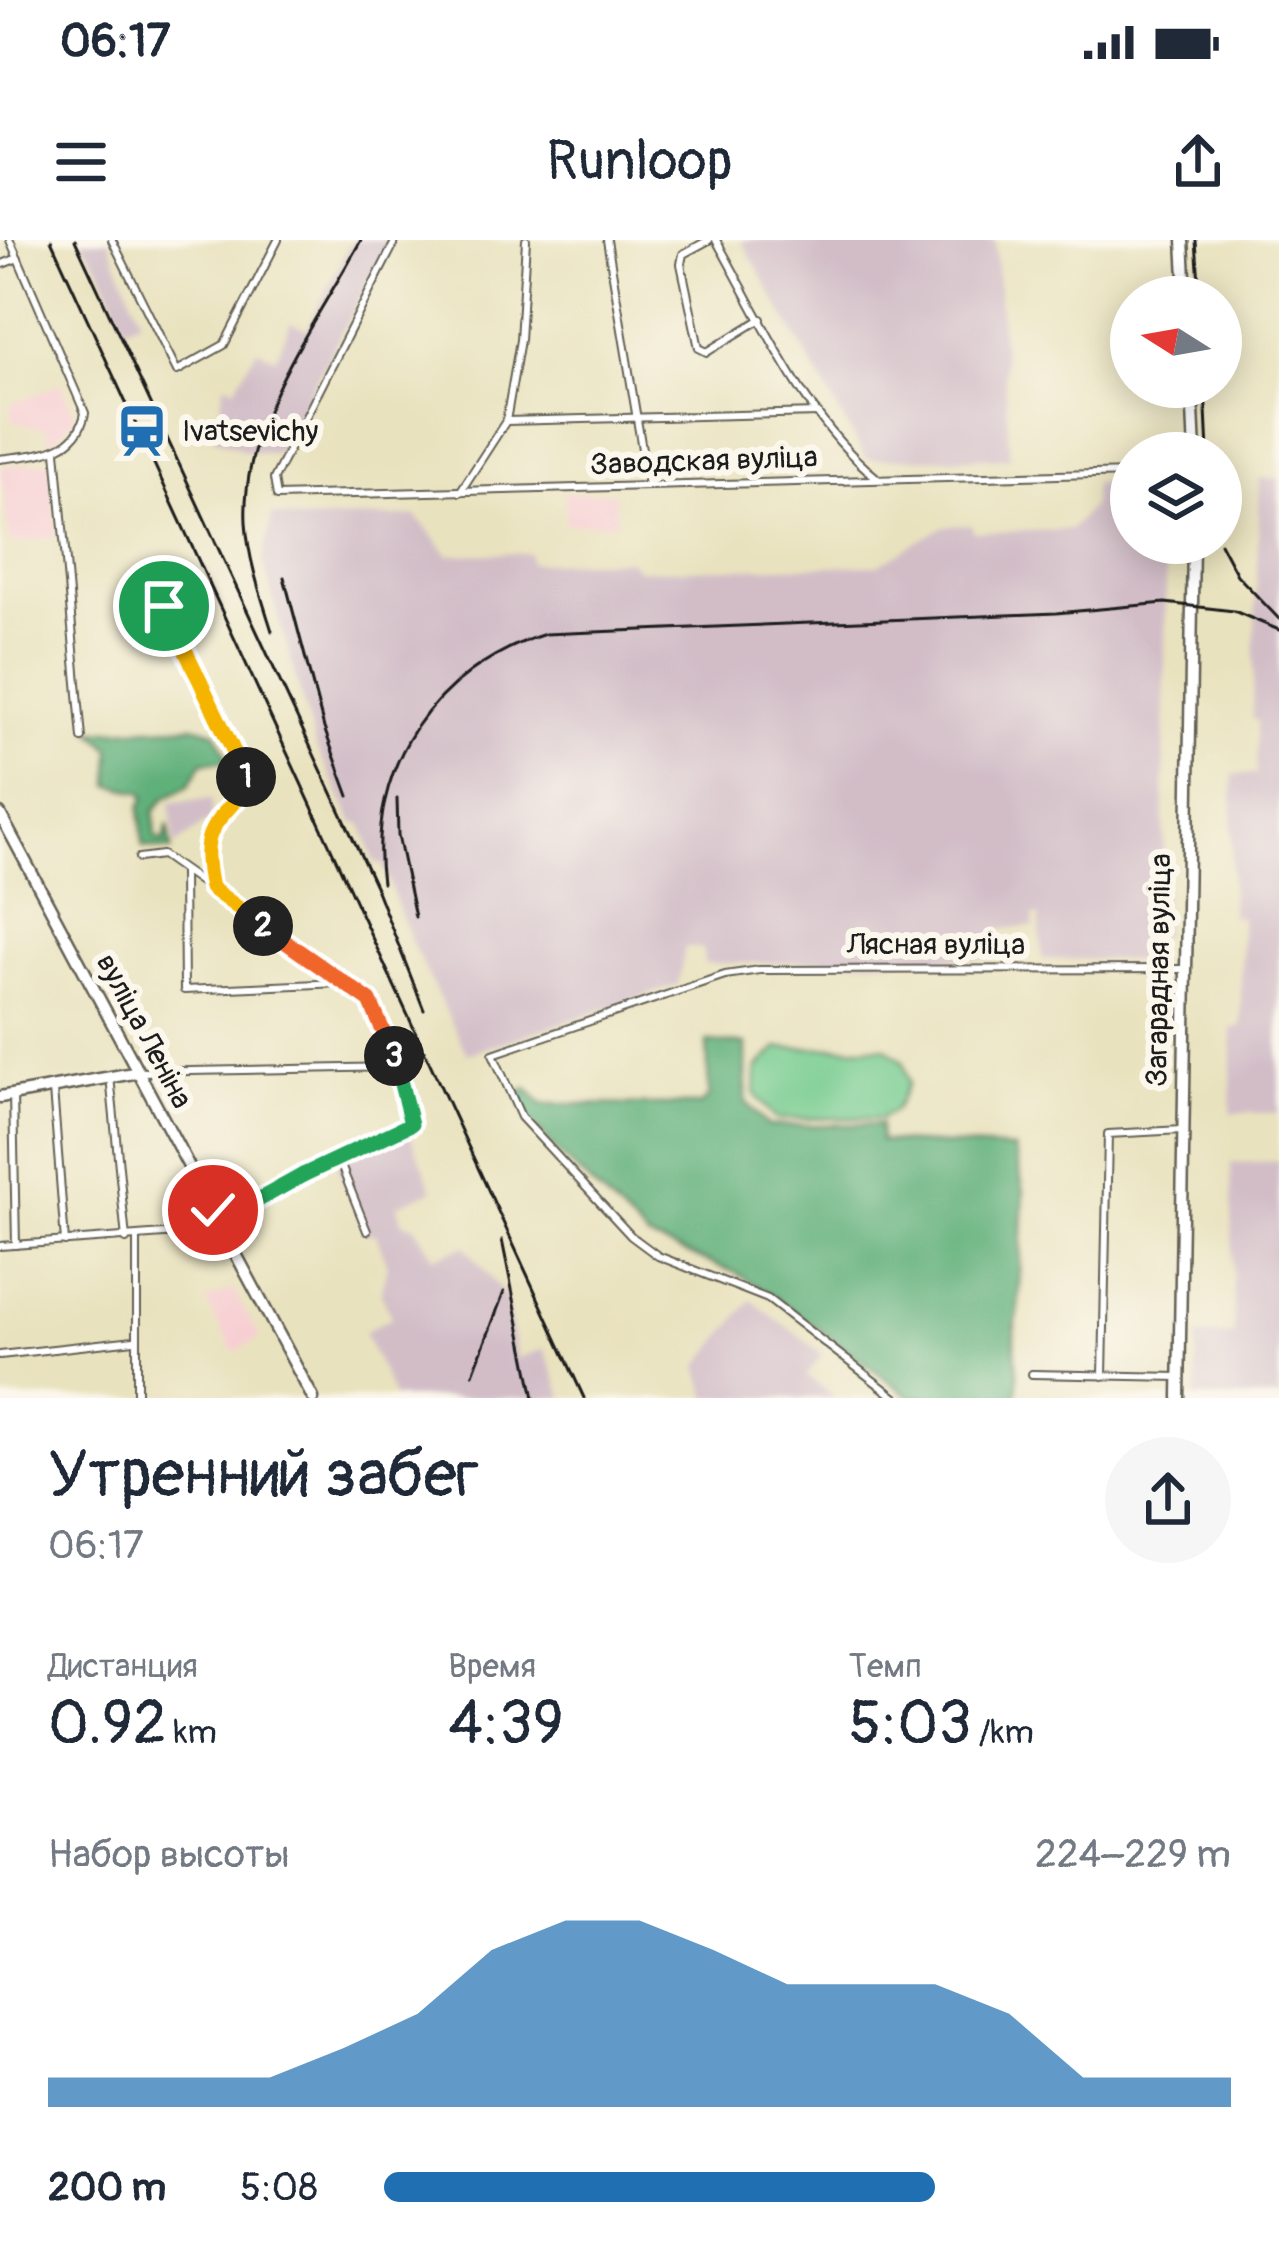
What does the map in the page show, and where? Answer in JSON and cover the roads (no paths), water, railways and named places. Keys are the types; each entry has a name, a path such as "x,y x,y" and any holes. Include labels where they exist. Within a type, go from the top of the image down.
{"main road":[{"path":"1183,240 1185,276"},
{"name":"Загарадная вуліца","path":"1179,1398 1193,564"},
{"name":"вуліца Леніна","path":"0,814 313,1398"},
{"path":"6,1095 139,1072"}],"street":[{"path":"0,460 56,451 80,432 85,412 10,240"},
{"path":"112,240 177,371 224,345 278,240"},
{"name":"Заводская вуліца","path":"396,240 274,479 277,496 1110,474"},
{"path":"460,492 506,421 520,340 526,240"},
{"path":"608,240 648,486"},
{"path":"761,319 706,352 699,348 681,258 713,240 761,319 818,413 853,459 880,480"},
{"path":"0,265 18,258"},
{"path":"506,421 818,413"},
{"path":"56,451 82,738"},
{"path":"853,459 854,481"},
{"path":"158,591 245,769 245,790 222,810 210,831 211,888"},
{"path":"0,1246 205,1232 338,1158 411,1124 378,1013 344,983 162,855 139,858"},
{"path":"183,870 184,990 344,983"},
{"name":"Лясная вуліца","path":"896,1398 768,1299 658,1256 631,1236 549,1152 503,1086 493,1054 690,986 760,970 1183,969"},
{"path":"139,1072 397,1067"},
{"path":"110,1074 126,1239"},
{"path":"52,1085 65,1242"},
{"path":"6,1095 16,1245"},
{"path":"1103,1376 1108,1134 1182,1130"},
{"path":"338,1158 368,1231"},
{"path":"137,1238 137,1398"},
{"path":"0,1355 134,1340"},
{"path":"1032,1374 1179,1377"}],"railway":[{"path":"51,240 584,1398"},
{"path":"75,240 376,888 424,1010"},
{"path":"272,631 247,536 248,484 255,447 284,375 361,240"},
{"path":"1196,241 1198,276"},
{"path":"1206,408 1207,432"},
{"path":"1231,564 1279,619"},
{"path":"284,577 324,728 349,796"},
{"path":"382,883 385,800 416,728 471,671 545,634 1056,613 1165,603 1234,611 1279,630"},
{"path":"397,799 398,835 415,917"},
{"path":"502,1240 534,1398"},
{"path":"473,1374 504,1292"}],"place":[{"name":"Ivatsevichy","path":"142,431"}]}
